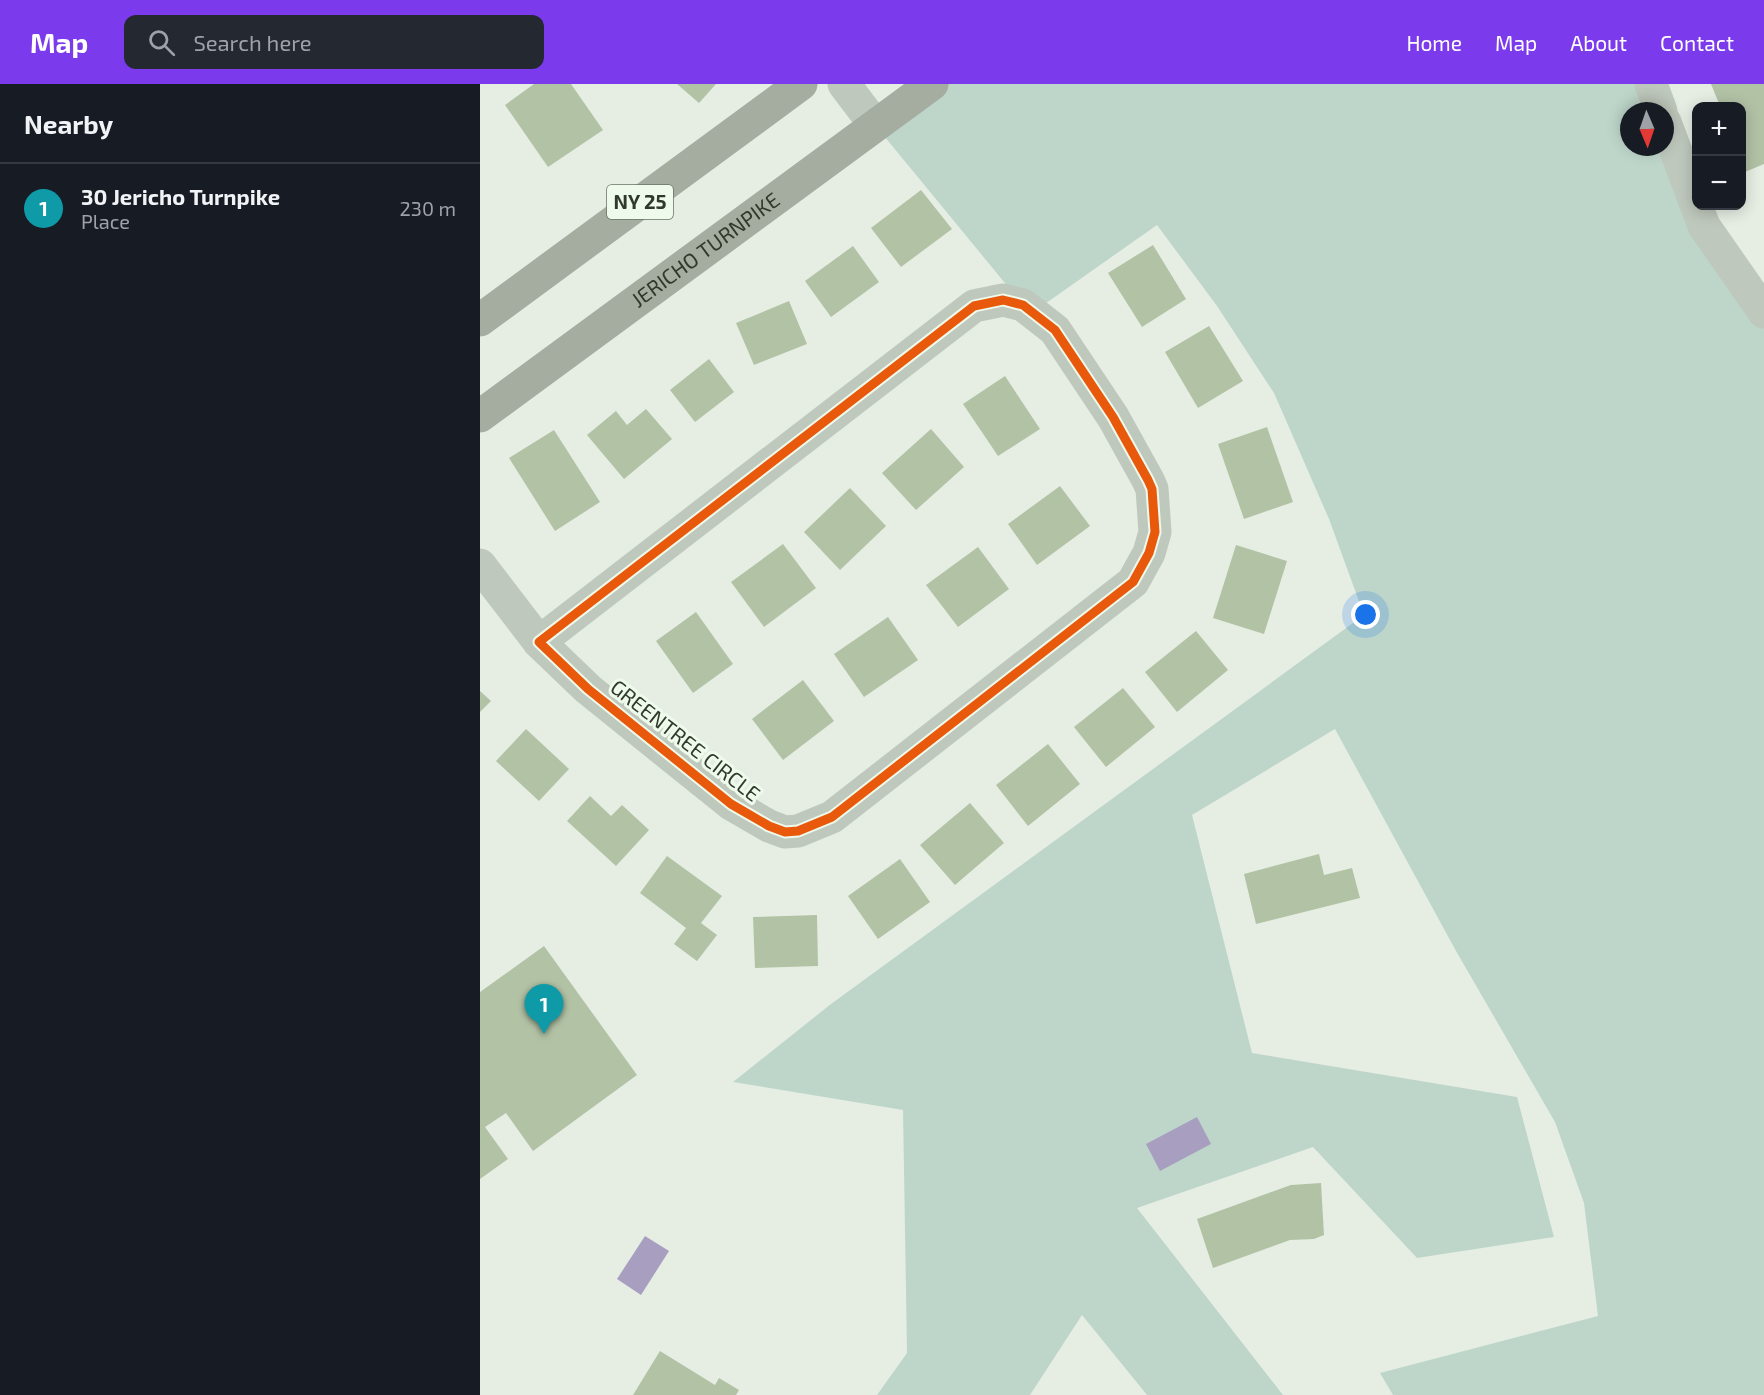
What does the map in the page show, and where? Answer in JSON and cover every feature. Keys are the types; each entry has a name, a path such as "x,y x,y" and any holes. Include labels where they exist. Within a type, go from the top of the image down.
{"main road":[{"name":"NY 25","path":"480,320 801,84"},
{"name":"JERICHO TURNPIKE","path":"480,416 932,84"}],"street":[{"path":"844,84 875,125"},
{"path":"1651,84 1658,102"},
{"path":"1674,146 1704,226 1764,312"},
{"name":"GREENTREE CIRCLE","path":"480,565 539,642 588,689 731,804 769,826 785,832 798,831 832,817 1133,582 1149,553 1155,532 1152,489 1113,417 1055,330 1023,305 1003,300 974,306 539,642"}],"green space":[{"path":"932,84 1649,84 1656,102 1620,102 1620,156 1670,156 1692,192 1692,210 1703,210 1764,311 1764,1395 1393,1395 1380,1373 1598,1316 1584,1203 1555,1122 1456,951 1335,729 1192,815 1252,1053 1517,1097 1554,1237 1417,1258 1313,1147 1137,1208 1283,1395 1147,1395 1082,1315 1030,1395 877,1395 907,1353 903,1110 733,1082 831,1004 1364,615 1329,519 1274,393 1217,306 1157,225 1032,313 875,125"}],"shaded area":[{"path":"1197,1117 1211,1144 1160,1171 1146,1144"},
{"path":"645,1236 669,1251 641,1295 617,1279"}],"building":[{"path":"534,84 571,84 603,130 548,167 505,105"},
{"path":"677,84 716,84 699,103"},
{"path":"1711,84 1764,84 1764,164 1746,172 1746,102 1718,102"},
{"path":"921,190 952,229 901,267 871,228"},
{"path":"1153,245 1186,299 1142,327 1108,273"},
{"path":"853,246 879,282 831,317 805,281"},
{"path":"789,301 807,344 754,365 736,323"},
{"path":"1209,326 1243,381 1198,408 1165,352"},
{"path":"709,359 734,392 695,422 670,390"},
{"path":"1005,376 1040,429 998,456 963,404"},
{"path":"646,409 672,439 624,479 587,435 616,411 627,425"},
{"path":"1267,427 1293,502 1244,519 1218,444"},
{"path":"931,429 964,467 916,510 882,473"},
{"path":"554,430 600,502 555,531 509,458"},
{"path":"1060,486 1090,526 1037,565 1008,524"},
{"path":"850,488 886,526 840,570 804,532"},
{"path":"783,544 816,588 764,627 731,582"},
{"path":"1236,545 1287,561 1264,634 1213,618"},
{"path":"978,547 1009,589 958,627 926,585"},
{"path":"696,612 733,664 693,693 656,641"},
{"path":"888,617 918,660 864,697 834,654"},
{"path":"1196,631 1228,670 1177,712 1145,672"},
{"path":"803,680 834,721 783,760 752,719"},
{"path":"1123,688 1155,727 1106,767 1074,727"},
{"path":"480,691 491,701 480,712"},
{"path":"526,729 569,769 539,801 496,761"},
{"path":"1048,744 1080,784 1028,826 996,785"},
{"path":"590,796 611,816 622,805 649,830 616,866 567,821"},
{"path":"970,803 1004,843 955,885 920,845"},
{"path":"1319,854 1324,875 1352,868 1360,898 1256,924 1244,874"},
{"path":"667,856 722,896 701,923 717,935 697,961 674,944 686,928 640,893"},
{"path":"900,859 930,902 878,939 848,896"},
{"path":"817,915 818,966 755,968 753,917"},
{"path":"544,946 637,1075 533,1151 506,1113 485,1127 508,1159 480,1179 480,992"},
{"path":"1321,1183 1324,1235 1314,1239 1290,1240 1213,1268 1197,1219 1291,1185"},
{"path":"660,1351 715,1385 719,1378 739,1390 736,1395 633,1395"}],"cycle path":[{"path":"1003,300 1023,305 1055,330 1113,417 1152,489 1155,532 1149,553 1133,582 832,817 798,831 785,832 769,826 731,804 588,689 539,642 974,306 1003,300"}],"place":[{"name":"30 Jericho Turnpike","path":"544,1034"}]}
